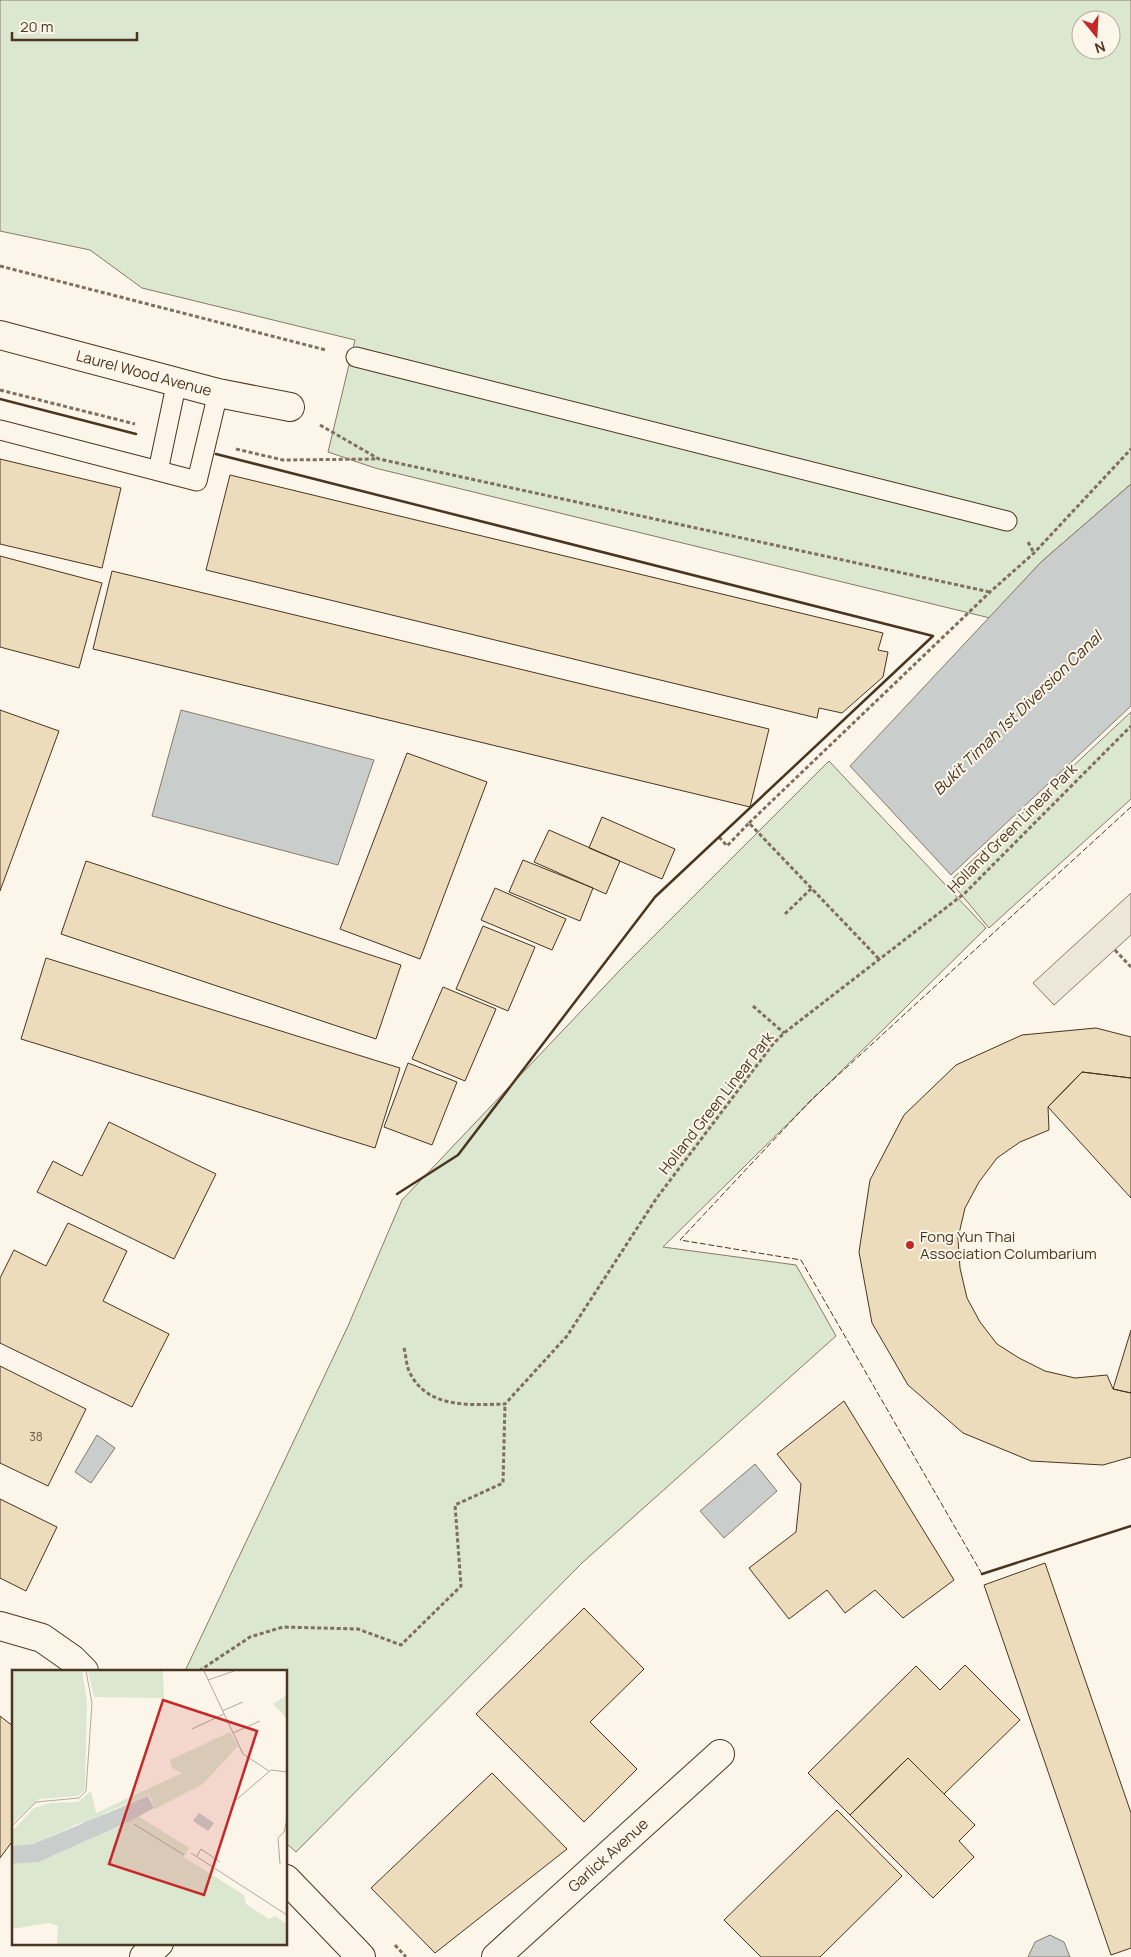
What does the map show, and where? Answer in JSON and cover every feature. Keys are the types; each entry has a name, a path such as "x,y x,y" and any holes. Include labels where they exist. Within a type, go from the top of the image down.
{"street":[{"name":"Laurel Wood Avenue","path":"0,335 218,393 290,407"},
{"path":"0,1626 42,1638 72,1659 83,1670"},
{"name":"Garlick Avenue","path":"496,1957 720,1754"},
{"path":"288,1881 361,1957"},
{"path":"144,1957 158,1944"}],"lane":[{"path":"356,357 1007,521"},
{"path":"158,471 177,381"},
{"path":"0,430 197,481 218,393"}],"path":[{"path":"0,266 356,357"},
{"path":"290,407 379,459 990,592"},
{"path":"719,837 727,846 990,592 1034,552 1131,449"},
{"name":"Holland Green Linear Park","path":"505,1404 567,1336 656,1199 773,1044 784,1033 965,893 1131,726"},
{"path":"750,823 880,960"},
{"path":"785,914 812,888"},
{"path":"1115,950 1131,967"},
{"path":"754,1006 784,1033"},
{"path":"200,1670 250,1637 283,1627 358,1629 401,1645 461,1586 455,1505 503,1483 505,1404 461,1405 437,1399 420,1389 408,1370 404,1348"}],"green space":[{"path":"0,0 1131,0 1131,484 1041,562 990,618 375,468 328,452 355,340 142,288 90,250 0,231"},
{"path":"1131,712 1131,799 989,928 950,881"},
{"path":"829,761 986,928 663,1247 796,1265 836,1336 582,1563 296,1852 288,1845 288,1670 185,1670 348,1326 402,1200 621,969"}],"shaded area":[{"path":"1131,893 1131,935 1054,1005 1033,983"}],"water":[{"name":"Bukit Timah 1st Diversion Canal","path":"1131,484 1131,706 951,875 850,766 1041,562"},
{"path":"181,710 374,760 338,865 152,816"},
{"path":"97,1435 115,1448 91,1483 75,1472"},
{"path":"755,1464 777,1491 724,1538 700,1511"},
{"path":"1050,1935 1064,1942 1070,1957 1028,1957 1035,1942"}],"building":[{"path":"0,459 121,488 102,568 0,544"},
{"path":"230,475 883,633 878,650 888,652 883,677 842,713 819,708 817,718 206,570"},
{"path":"0,556 102,583 79,668 0,647"},
{"path":"112,571 769,729 750,807 93,649"},
{"path":"0,710 59,731 0,891"},
{"path":"407,753 487,782 420,959 340,929"},
{"path":"602,817 675,849 662,879 589,848"},
{"path":"549,830 620,861 606,894 534,862"},
{"path":"523,860 593,888 580,921 509,892"},
{"path":"86,861 401,965 376,1039 61,934"},
{"path":"495,888 566,919 552,950 481,920"},
{"path":"483,926 535,947 508,1011 456,989"},
{"path":"46,958 400,1068 375,1148 21,1039"},
{"path":"443,987 496,1009 465,1081 412,1059"},
{"name":"Fong Yun Thai Association Columbarium","path":"1096,1028 1131,1037 1131,1078 1082,1072 1048,1107 1049,1130 1020,1142 997,1158 979,1182 965,1208 958,1238 960,1268 967,1298 980,1322 997,1344 1045,1371 1075,1378 1107,1375 1113,1389 1131,1393 1131,1457 1103,1465 1031,1461 963,1433 908,1385 872,1323 859,1252 870,1180 904,1115 956,1065 1022,1035"},
{"path":"408,1063 457,1082 432,1145 384,1127"},
{"path":"1082,1072 1131,1078 1131,1198 1048,1107"},
{"path":"109,1122 216,1174 174,1259 37,1192 53,1161 82,1176"},
{"path":"68,1223 127,1251 103,1301 169,1334 132,1407 0,1343 0,1278 14,1250 46,1266"},
{"path":"1131,1330 1131,1393 1113,1389"},
{"path":"0,1366 86,1409 48,1486 0,1463"},
{"path":"844,1401 954,1580 903,1618 875,1590 845,1613 827,1590 789,1619 749,1568 796,1532 801,1484 777,1454"},
{"path":"0,1499 57,1527 26,1591 0,1578"},
{"path":"1045,1563 1131,1813 1131,1948 1111,1955 984,1585"},
{"path":"584,1608 644,1669 590,1722 637,1769 584,1822 476,1714"},
{"path":"965,1665 1020,1720 944,1794 908,1758 850,1815 808,1773 916,1666 940,1690"},
{"path":"0,1716 12,1725 12,1842 0,1858"},
{"path":"908,1758 975,1825 959,1841 974,1857 933,1898 850,1815"},
{"path":"492,1773 567,1849 435,1953 371,1888"},
{"path":"837,1810 902,1876 820,1957 761,1957 724,1920"}],"fence":[{"path":"982,1574 801,1260 680,1240 812,1099 1131,807"}],"wall":[{"path":"0,399 136,434"},
{"path":"216,454 933,636 655,897 458,1155 397,1194"},
{"path":"982,1574 1131,1526"}],"place":[{"name":"Fong Yun Thai Association Columbarium","path":"910,1245"}]}
